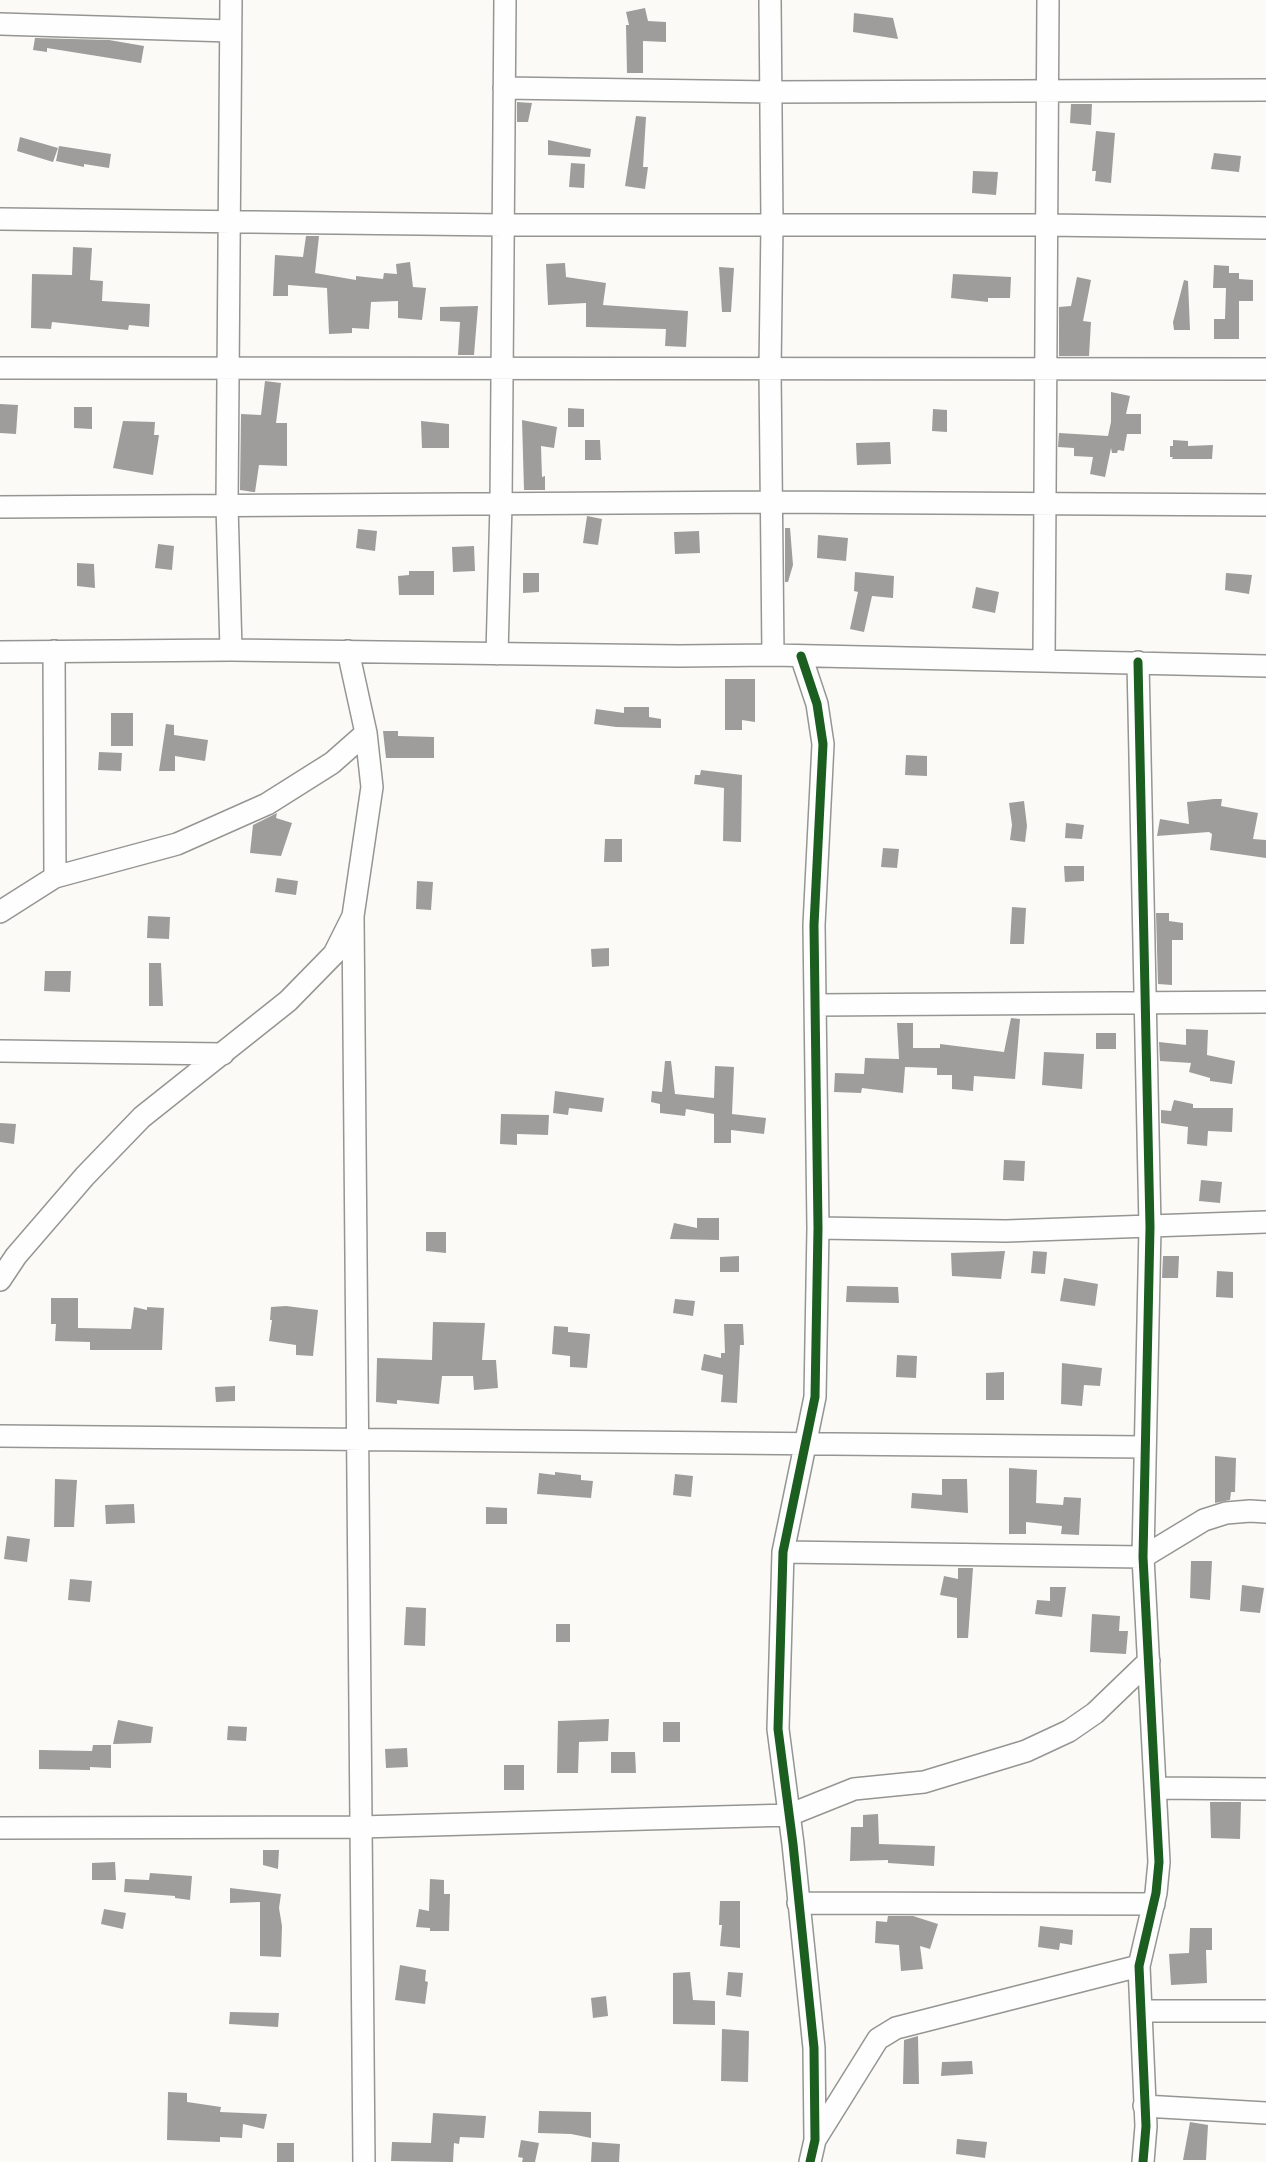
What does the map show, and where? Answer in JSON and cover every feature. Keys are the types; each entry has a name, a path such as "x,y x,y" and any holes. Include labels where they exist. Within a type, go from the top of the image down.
{"street":[{"path":"231,0 227,367 231,650"},
{"path":"497,654 501,504 505,0"},
{"path":"770,0 773,655"},
{"path":"1044,660 1048,0"},
{"path":"0,24 230,31"},
{"path":"504,88 771,92 1266,90"},
{"path":"0,219 503,225 1046,225 1266,228"},
{"path":"0,368 1266,369"},
{"path":"0,507 773,502 1266,505"},
{"path":"0,652 231,650 773,655 1266,666"},
{"path":"54,651 55,877"},
{"path":"348,651 366,733 372,787 353,916 364,2162"},
{"path":"802,656 817,704 823,744 814,925 818,1228 814,1397 783,1552 778,1729 814,2048 815,2140 810,2162"},
{"path":"1138,662 1150,1227 1143,1557 1160,1863 1154,1904 1139,1966 1146,2126 1143,2162"},
{"path":"0,912 55,877 177,844 267,804 331,763 366,733"},
{"path":"0,1280 16,1256 85,1176 142,1117 288,1001 334,954 353,916"},
{"path":"815,1005 1266,1002"},
{"path":"0,1051 223,1054"},
{"path":"818,1228 1006,1231 1266,1222"},
{"path":"0,1436 1146,1447"},
{"path":"783,1552 1143,1557 1204,1520 1226,1513 1266,1512"},
{"path":"0,1828 361,1827 789,1815 854,1789 924,1782 1026,1751 1069,1731 1095,1713 1149,1661"},
{"path":"1156,1788 1266,1789"},
{"path":"799,1903 1154,1904"},
{"path":"815,2140 878,2039 896,2028 1139,1966"},
{"path":"1142,2011 1266,2011"},
{"path":"1144,2106 1266,2113"}],"building":[{"path":"645,8 648,21 666,22 666,42 643,41 643,73 627,73 626,25 629,25 626,12"},
{"path":"854,13 893,18 898,39 853,32"},
{"path":"35,38 109,40 144,46 141,63 47,48 47,52 33,50"},
{"path":"517,102 532,103 528,122 517,122"},
{"path":"1071,104 1092,104 1091,125 1070,123"},
{"path":"636,116 646,117 643,167 648,167 645,189 625,186"},
{"path":"1096,131 1115,133 1111,183 1095,181 1096,171 1092,171"},
{"path":"20,137 58,148 53,162 17,151"},
{"path":"548,140 591,149 590,157 548,155"},
{"path":"59,146 111,154 109,168 84,164 84,167 56,161"},
{"path":"1214,153 1241,156 1239,172 1211,169"},
{"path":"571,163 585,164 584,188 569,187"},
{"path":"973,171 998,172 996,195 972,193"},
{"path":"306,236 319,236 315,273 356,280 356,276 383,279 384,273 397,274 396,264 410,262 413,287 426,288 422,320 398,318 398,301 371,302 369,329 352,328 352,333 329,334 327,288 288,285 288,296 273,296 275,255 303,257"},
{"path":"73,247 92,248 90,280 103,281 102,301 150,304 149,327 129,325 128,330 52,322 51,329 31,328 32,274 72,275"},
{"path":"565,263 566,277 606,283 603,305 688,311 686,347 665,346 666,329 586,327 586,303 548,305 546,264"},
{"path":"1214,265 1229,266 1229,273 1239,273 1239,279 1253,280 1253,301 1239,301 1239,339 1214,339 1214,319 1225,319 1226,288 1213,288"},
{"path":"719,267 734,268 731,312 722,312"},
{"path":"953,274 1011,277 1010,298 988,298 988,302 951,298"},
{"path":"1077,277 1091,280 1083,321 1091,322 1089,356 1059,356 1059,307 1071,306"},
{"path":"1184,280 1188,281 1190,330 1174,330 1173,322"},
{"path":"478,306 474,355 458,355 460,322 440,321 440,307"},
{"path":"265,381 281,383 276,423 287,423 287,466 259,465 255,492 240,490 241,414 261,415"},
{"path":"1111,392 1130,396 1126,414 1141,414 1141,434 1127,434 1124,451 1112,453 1111,448 1105,477 1090,474 1093,457 1074,456 1074,448 1058,447 1059,433 1108,436"},
{"path":"0,404 18,405 16,434 0,433"},
{"path":"74,407 92,407 92,429 74,428"},
{"path":"568,408 584,409 584,427 568,427"},
{"path":"933,409 947,410 947,432 932,431"},
{"path":"522,420 557,427 554,448 541,446 545,490 524,490"},
{"path":"123,421 155,422 154,435 159,435 153,475 113,468"},
{"path":"421,421 449,424 449,448 422,448"},
{"path":"585,440 600,440 601,460 585,460"},
{"path":"1173,440 1188,441 1188,446 1213,445 1212,459 1172,459 1170,446 1173,446"},
{"path":"890,442 891,464 857,465 856,443"},
{"path":"587,516 602,519 598,545 583,543"},
{"path":"785,528 790,528 793,565 788,582 785,582"},
{"path":"358,529 377,531 375,551 356,548"},
{"path":"699,531 700,553 675,554 674,532"},
{"path":"818,535 848,538 846,561 817,558"},
{"path":"158,544 174,546 172,570 155,568"},
{"path":"474,546 475,571 453,572 452,547"},
{"path":"77,563 94,564 95,588 77,586"},
{"path":"409,571 434,571 434,595 399,595 398,576 409,575"},
{"path":"855,572 894,576 893,598 872,596 864,632 850,629 858,592 854,591"},
{"path":"523,573 539,573 539,592 523,593"},
{"path":"1226,573 1252,575 1249,594 1225,590"},
{"path":"976,587 999,592 995,613 972,608"},
{"path":"725,679 755,679 755,722 742,720 742,730 725,730"},
{"path":"624,707 649,707 649,717 661,719 661,728 594,724 596,709 624,713"},
{"path":"111,713 133,713 133,746 111,746"},
{"path":"166,724 174,725 174,735 208,740 205,761 175,756 175,771 159,771"},
{"path":"383,731 398,731 398,736 434,737 434,758 386,758"},
{"path":"99,752 122,753 121,771 98,770"},
{"path":"906,755 927,756 927,776 905,775"},
{"path":"701,770 742,775 741,842 723,841 724,788 694,784 695,775 700,775"},
{"path":"1222,799 1221,806 1258,813 1253,839 1266,840 1266,858 1210,850 1212,834 1209,832 1157,836 1160,819 1189,824 1187,802"},
{"path":"1024,801 1027,826 1025,842 1010,840 1012,825 1009,803"},
{"path":"277,813 276,818 292,823 281,856 250,853 253,825"},
{"path":"1066,823 1084,825 1082,839 1065,838"},
{"path":"605,839 622,839 622,862 604,862"},
{"path":"883,848 899,849 897,868 881,867"},
{"path":"1064,866 1084,866 1084,881 1065,882"},
{"path":"277,878 298,881 296,895 275,892"},
{"path":"417,881 433,882 431,910 416,909"},
{"path":"1012,907 1026,908 1024,944 1010,944"},
{"path":"1156,913 1169,913 1169,921 1183,923 1183,940 1172,940 1172,985 1158,984"},
{"path":"148,916 170,917 169,939 147,938"},
{"path":"609,948 609,966 592,967 591,949"},
{"path":"149,963 161,963 163,1006 149,1006"},
{"path":"45,971 71,971 70,992 44,991"},
{"path":"1011,1018 1020,1019 1015,1079 974,1076 973,1091 952,1089 952,1075 937,1075 937,1068 905,1067 903,1093 862,1088 861,1093 834,1092 835,1073 864,1074 865,1058 899,1059 897,1023 913,1023 913,1048 940,1048 940,1044 1004,1052"},
{"path":"1186,1029 1208,1030 1207,1055 1235,1061 1232,1084 1210,1081 1210,1078 1189,1072 1191,1063 1160,1061 1159,1042 1186,1045"},
{"path":"1096,1033 1116,1033 1116,1049 1096,1049"},
{"path":"1044,1052 1084,1054 1082,1089 1042,1085"},
{"path":"665,1061 671,1061 675,1094 714,1098 715,1066 734,1067 732,1114 766,1118 764,1134 731,1130 731,1143 714,1143 714,1114 686,1109 685,1116 660,1113 660,1104 651,1102 652,1091 662,1092"},
{"path":"555,1091 604,1098 602,1112 569,1108 568,1115 553,1113"},
{"path":"1174,1100 1193,1104 1193,1108 1233,1108 1232,1132 1208,1131 1207,1146 1187,1144 1188,1127 1161,1123 1161,1110 1171,1111"},
{"path":"501,1114 549,1115 548,1135 517,1134 517,1145 500,1144"},
{"path":"0,1123 16,1124 14,1144 0,1142"},
{"path":"1004,1160 1025,1161 1024,1181 1003,1180"},
{"path":"1201,1180 1222,1182 1220,1203 1199,1201"},
{"path":"697,1218 719,1218 719,1240 670,1239 674,1223 697,1228"},
{"path":"426,1232 446,1232 446,1253 426,1251"},
{"path":"1005,1251 1001,1279 952,1276 951,1253"},
{"path":"1033,1251 1047,1252 1045,1274 1031,1273"},
{"path":"739,1256 739,1272 720,1272 720,1257"},
{"path":"1163,1256 1179,1256 1178,1278 1162,1278"},
{"path":"1217,1271 1233,1272 1233,1298 1216,1297"},
{"path":"1064,1278 1098,1284 1095,1306 1060,1301"},
{"path":"847,1286 898,1287 899,1303 846,1302"},
{"path":"51,1298 78,1298 78,1328 131,1329 134,1307 147,1310 147,1307 164,1308 162,1350 90,1350 90,1342 55,1341 56,1324 51,1324"},
{"path":"675,1299 695,1301 693,1316 673,1313"},
{"path":"271,1307 318,1310 313,1356 296,1355 296,1345 269,1341"},
{"path":"433,1322 485,1323 482,1360 496,1360 498,1388 474,1390 473,1376 442,1376 439,1404 397,1400 397,1404 376,1402 377,1358 432,1360"},
{"path":"724,1324 743,1324 744,1345 740,1345 737,1403 721,1402 723,1375 701,1370 704,1354 721,1358 721,1353 725,1353"},
{"path":"554,1326 568,1327 568,1332 590,1334 587,1368 570,1367 570,1356 552,1354"},
{"path":"897,1355 917,1356 916,1378 896,1377"},
{"path":"1062,1363 1102,1368 1100,1386 1084,1385 1082,1406 1061,1404"},
{"path":"1004,1372 1004,1400 986,1400 986,1373"},
{"path":"235,1386 235,1401 216,1402 215,1387"},
{"path":"1215,1456 1236,1458 1235,1492 1231,1492 1230,1500 1215,1503"},
{"path":"1009,1468 1037,1470 1036,1503 1063,1505 1064,1497 1081,1498 1079,1535 1061,1534 1062,1526 1026,1522 1026,1534 1009,1534"},
{"path":"555,1472 581,1475 581,1480 593,1481 591,1498 537,1494 539,1473 555,1475"},
{"path":"675,1474 693,1476 691,1497 673,1495"},
{"path":"55,1479 77,1480 74,1527 54,1527"},
{"path":"942,1479 967,1479 968,1513 911,1508 912,1493 942,1495"},
{"path":"134,1504 135,1523 106,1524 105,1505"},
{"path":"486,1507 507,1508 507,1524 486,1524"},
{"path":"7,1536 30,1539 27,1562 4,1559"},
{"path":"1191,1561 1212,1561 1210,1600 1190,1598"},
{"path":"958,1568 973,1568 968,1638 957,1638 957,1598 940,1595 944,1576 958,1579"},
{"path":"70,1579 92,1581 90,1602 68,1600"},
{"path":"1242,1585 1264,1588 1260,1613 1240,1611"},
{"path":"1050,1587 1066,1587 1062,1617 1035,1614 1037,1600 1050,1601"},
{"path":"406,1607 426,1608 425,1646 404,1645"},
{"path":"1092,1614 1120,1616 1119,1631 1128,1631 1126,1654 1090,1652"},
{"path":"556,1624 570,1624 570,1642 556,1642"},
{"path":"609,1719 608,1741 579,1742 578,1773 557,1773 558,1721"},
{"path":"118,1720 153,1727 151,1743 113,1744"},
{"path":"663,1722 680,1722 680,1742 663,1742"},
{"path":"228,1726 247,1727 246,1741 227,1740"},
{"path":"93,1745 111,1745 111,1768 39,1769 39,1750 92,1751"},
{"path":"407,1748 408,1767 386,1768 385,1749"},
{"path":"611,1752 635,1752 636,1773 611,1773"},
{"path":"504,1765 524,1765 524,1790 504,1790"},
{"path":"1210,1802 1241,1802 1240,1839 1211,1838"},
{"path":"878,1814 879,1844 935,1846 934,1866 888,1863 888,1860 850,1861 851,1827 863,1827 863,1815"},
{"path":"263,1850 279,1850 278,1869 263,1865"},
{"path":"115,1862 116,1880 92,1880 92,1863"},
{"path":"150,1873 192,1876 190,1900 175,1896 124,1892 125,1879 149,1880"},
{"path":"430,1879 444,1880 444,1894 450,1894 449,1931 430,1931 430,1928 416,1927 419,1909 429,1911"},
{"path":"230,1888 281,1894 281,1957 260,1956 260,1902 230,1903"},
{"path":"720,1901 740,1901 740,1948 720,1946"},
{"path":"104,1909 126,1913 123,1929 101,1924"},
{"path":"888,1916 913,1916 938,1924 930,1949 920,1946 923,1969 901,1971 899,1945 875,1943 876,1921 887,1922"},
{"path":"1040,1926 1073,1930 1072,1945 1060,1943 1059,1950 1038,1947"},
{"path":"1190,1928 1212,1928 1212,1950 1206,1950 1207,1983 1171,1985 1169,1954 1189,1953"},
{"path":"400,1965 426,1970 425,1981 428,1982 425,2004 395,2000"},
{"path":"690,1972 693,2000 715,2001 715,2025 673,2024 673,1973"},
{"path":"728,1972 743,1973 741,1997 726,1995"},
{"path":"606,1996 608,2016 593,2018 591,1998"},
{"path":"230,2012 279,2013 278,2027 229,2024"},
{"path":"722,2029 749,2031 748,2082 721,2081"},
{"path":"918,2036 919,2084 903,2084 904,2040"},
{"path":"972,2061 973,2074 941,2076 942,2062"},
{"path":"168,2092 187,2093 187,2102 221,2107 220,2112 267,2114 264,2129 243,2124 242,2138 220,2137 220,2142 167,2140"},
{"path":"539,2111 591,2112 591,2138 571,2134 538,2133"},
{"path":"433,2113 486,2116 484,2138 460,2137 459,2144 454,2143 453,2162 391,2161 392,2142 431,2143"},
{"path":"1190,2122 1208,2125 1206,2160 1183,2160"},
{"path":"957,2139 987,2142 985,2158 956,2154"},
{"path":"521,2140 539,2143 535,2162 522,2162 523,2158 518,2157"},
{"path":"592,2142 620,2144 619,2162 591,2162"},
{"path":"277,2143 294,2143 294,2162 277,2162"}],"cycle path":[{"path":"801,656 817,704 823,744 814,925 818,1228 815,1397 783,1552 778,1729 814,2048 815,2140 810,2162"},
{"path":"1138,662 1150,1227 1143,1557 1159,1862 1156,1893 1139,1966 1146,2126 1143,2162"}]}
